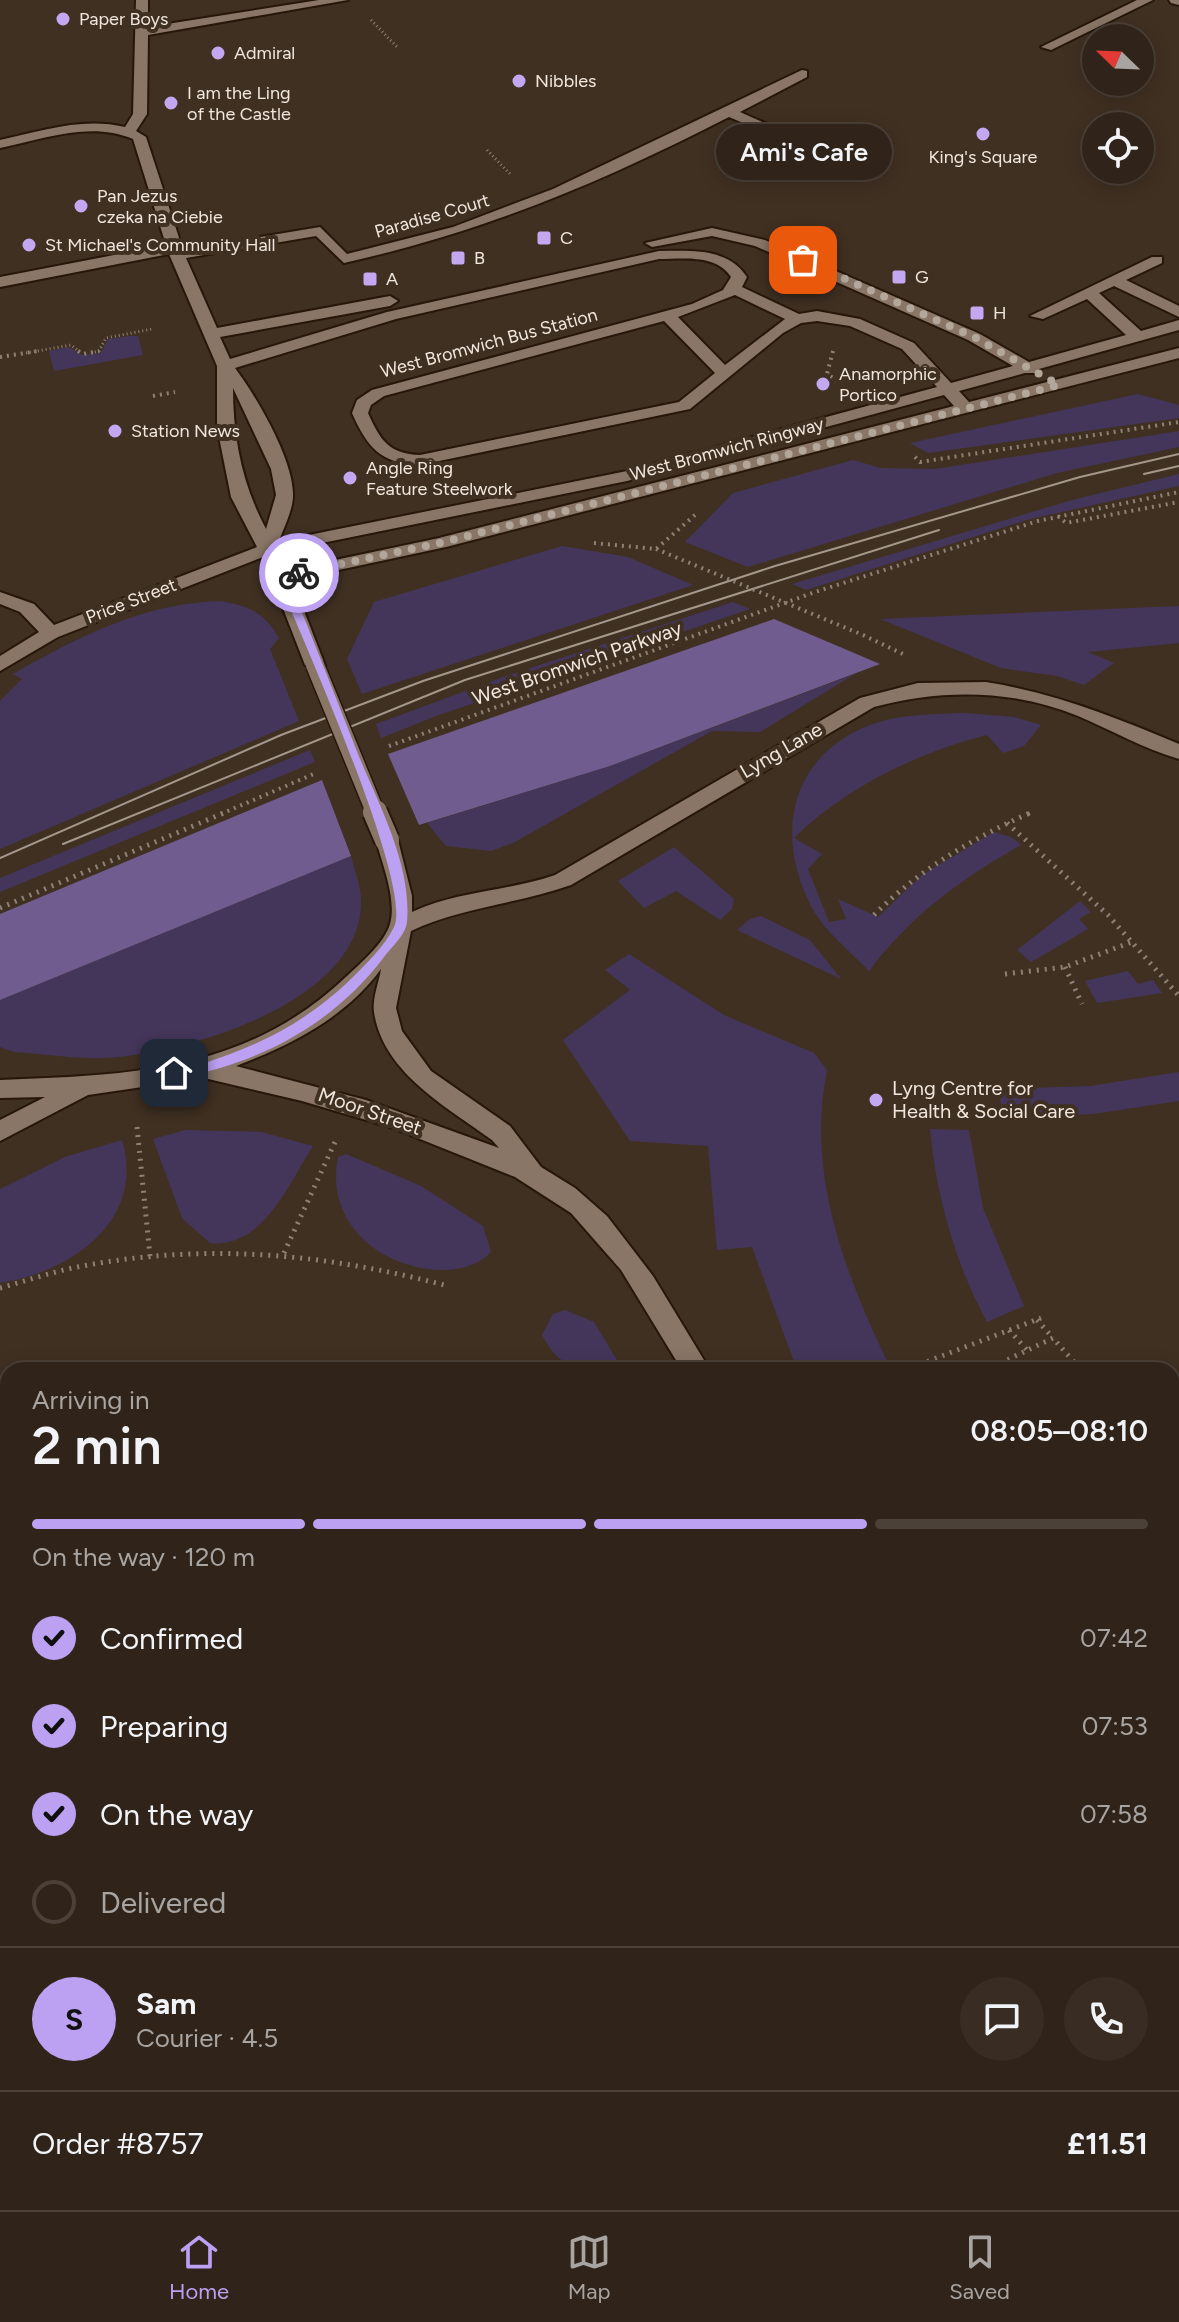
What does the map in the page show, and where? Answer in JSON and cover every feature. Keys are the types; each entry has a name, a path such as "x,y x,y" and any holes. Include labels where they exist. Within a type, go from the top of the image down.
{"street":[{"path":"129,131 140,114 142,0"},
{"path":"140,32 342,0"},
{"path":"1047,47 1147,0"},
{"path":"729,112 802,74"},
{"path":"729,112 825,153"},
{"name":"Paradise Court","path":"176,252 320,231 344,259 397,247 525,206 696,130 729,112"},
{"path":"0,134 41,126 69,129"},
{"path":"0,144 69,129 99,126 129,131 139,137 176,252 225,366 244,391 280,469 285,495 268,549"},
{"path":"211,334 322,316 712,232 781,251 974,337 1059,385"},
{"path":"0,282 176,252"},
{"path":"225,366 392,315 659,255 699,255 719,260 733,268 739,277 735,289 797,319 835,317 870,328 915,351 944,388 965,408"},
{"path":"1038,316 1157,260"},
{"path":"1114,280 1179,312"},
{"name":"West Bromwich Bus Station","path":"735,289 697,307 378,393 363,403 360,413 376,448 389,457 420,460 684,406 777,330 797,319"},
{"path":"1089,292 1136,335"},
{"path":"667,315 724,373"},
{"name":"West Bromwich Ringway","path":"268,549 627,476 1179,325"},
{"name":"West Bromwich Ringway","path":"282,577 440,543 1179,353"},
{"name":"Moor Street","path":"225,366 225,427 240,497 282,577 387,840 401,896 401,926 385,1008 391,1033 423,1078 501,1133 531,1172"},
{"name":"Price Street","path":"0,665 51,633 114,606 268,549"},
{"path":"0,598 27,608 51,633"},
{"name":"Lyng Lane","path":"401,926 437,909 529,892 563,880 790,744 867,702 918,689 986,688 1035,696 1179,752"},
{"path":"0,1089 88,1086 203,1069 282,1039 326,1010 369,969 401,926"},
{"name":"Moor Street","path":"203,1069 298,1087 357,1105 531,1172 580,1207 604,1232 644,1286 692,1362"},
{"path":"0,1131 88,1086"}],"path":[{"path":"0,357 71,345 83,354 99,351 106,338 152,329"},
{"path":"833,348 827,374 850,391"},
{"path":"153,396 175,392"},
{"path":"913,453 920,462 934,461 1179,422"},
{"name":"West Bromwich Parkway","path":"387,747 815,592 1058,516 1179,492"},
{"path":"1058,516 1066,523 1179,502"},
{"path":"656,549 701,509"},
{"path":"583,541 656,549 863,635"},
{"path":"0,908 330,768"},
{"path":"874,915 921,870 979,835 1032,812"},
{"path":"1007,823 1108,915 1179,996"},
{"path":"1005,974 1065,967 1132,942"},
{"path":"1065,967 1082,1004"},
{"path":"137,1127 150,1256"},
{"path":"284,1253 337,1138"},
{"path":"0,1288 87,1265 150,1256 250,1250 371,1264 444,1285"},
{"path":"932,1362 1039,1319 1074,1362"},
{"path":"1009,1330 1027,1350"},
{"path":"1002,1362 1053,1338"}],"shaded area":[{"path":"138,336 143,355 54,371 49,351 69,347 82,355 101,353 108,339"},
{"path":"1138,394 1179,405 1179,418 928,453 910,443"},
{"path":"1179,431 1179,447 1057,473 748,567 685,542 733,493 853,460 881,468 935,469"},
{"path":"1179,474 1179,486 1030,519 806,590 792,584 1072,500"},
{"path":"562,546 628,557 693,585 362,694 347,659 374,602"},
{"path":"220,601 255,612 268,622 279,638 270,649 299,721 0,849 0,701 22,679 13,674 112,624 165,608"},
{"path":"733,602 750,609 436,716 381,738 376,724 506,676"},
{"path":"1179,606 1179,643 1088,652 1114,663 1084,685 1057,676 1001,668 880,619"},
{"path":"774,619 880,664 610,766 419,825 388,754"},
{"path":"855,674 760,732 712,731 513,843 491,851 446,846 427,823 610,766"},
{"path":"965,713 1014,717 1041,725 1024,746 1003,753 987,735 909,762 836,803 794,838 822,854 808,869 829,922 846,919 838,899 878,917 922,875 994,832 1011,837 1021,845 938,900 902,933 869,971 823,924 811,906 799,877 793,849 793,822 798,796 809,772 827,751 850,735 879,722 900,717"},
{"path":"310,750 315,762 0,892 0,878"},
{"path":"322,780 351,856 0,1000 0,914"},
{"path":"674,847 734,899 732,909 720,920 676,891 644,908 618,881"},
{"path":"351,856 361,898 355,934 335,966 304,993 265,1015 223,1033 140,1054 83,1058 14,1052 0,1047 0,1000"},
{"path":"1080,901 1091,912 1079,919 1088,929 1031,962 1017,950"},
{"path":"761,916 810,940 841,979 737,930 750,919"},
{"path":"629,954 724,1015 814,1053 827,1070 821,1146 825,1183 844,1256 887,1361 794,1362 752,1247 717,1250 708,1146 630,1141 563,1040 630,990 605,970"},
{"path":"1128,971 1138,984 1153,980 1162,993 1097,1003 1085,981"},
{"path":"1179,1072 1179,1101 1093,1114 1022,1117 1001,1106 999,1089 1090,1086"},
{"path":"930,1129 969,1130 983,1208 1024,1306 987,1322 956,1252 942,1204"},
{"path":"185,1130 261,1132 313,1146 284,1195 260,1225 245,1236 229,1242 210,1243 182,1218 153,1139"},
{"path":"122,1140 127,1169 123,1195 113,1218 97,1238 52,1267 0,1283 0,1189 65,1157"},
{"path":"346,1154 421,1186 483,1226 491,1252 470,1266 436,1270 388,1257 371,1246 346,1217 339,1199 336,1179 338,1157"},
{"path":"565,1310 594,1322 618,1362 565,1362 542,1335 553,1314"}],"tram line":[{"path":"0,858 281,735 423,681 775,566 1080,477 1179,454"},
{"path":"1144,474 1179,466"},
{"path":"63,844 465,680 939,530"}],"way so far":[{"path":"299,573 440,543 1059,385 974,337 803,260"}],"place":[{"name":"Paper Boys","path":"63,19"},
{"name":"Admiral","path":"218,53"},
{"name":"Nibbles","path":"519,81"},
{"name":"I am the Ling of the Castle","path":"171,103"},
{"name":"King's Square","path":"983,134"},
{"name":"Pan Jezus czeka na Ciebie","path":"81,206"},
{"name":"C","path":"544,238"},
{"name":"St Michael's Community Hall","path":"29,245"},
{"name":"B","path":"458,258"},
{"name":"Ami's Cafe","path":"803,260"},
{"name":"G","path":"899,277"},
{"name":"A","path":"370,279"},
{"name":"H","path":"977,313"},
{"name":"Anamorphic Portico","path":"823,384"},
{"name":"Station News","path":"115,431"},
{"name":"Angle Ring Feature Steelwork","path":"350,478"},
{"name":"Lyng Centre for Health & Social Care","path":"876,1100"}],"route":[{"path":"174,1073 203,1069 282,1039 326,1010 369,969 401,926 401,896 387,840 282,577 299,573"}]}
